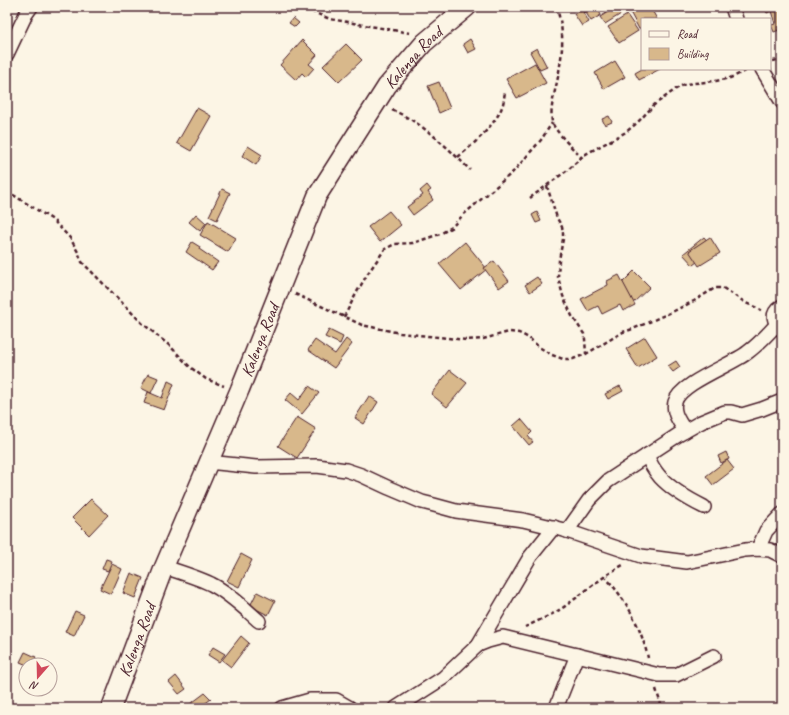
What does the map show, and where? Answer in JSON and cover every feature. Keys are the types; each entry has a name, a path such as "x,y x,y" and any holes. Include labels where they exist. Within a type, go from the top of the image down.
{"main road":[{"name":"Kalenga Road","path":"110,708 164,567 240,389 317,196 387,86 424,43 467,7"}],"street":[{"path":"7,54 26,14 31,7"},
{"path":"732,7 736,18"},
{"path":"763,70 782,102"},
{"path":"685,431 676,415 675,409 675,402 682,391 695,382 747,353 762,340 779,319"},
{"path":"396,708 443,678 478,645 530,557 608,481 646,455 701,422 725,412 742,415 782,401"},
{"path":"646,455 652,467 660,477 688,499 704,507"},
{"path":"208,462 256,467 317,466 346,470 361,475 422,502 456,510 524,520 560,529 641,556 687,562 758,548 770,550 782,556"},
{"path":"758,548 766,531 782,514"},
{"path":"164,567 187,574 213,585 235,600 259,621"},
{"path":"478,645 502,637 659,675 676,675 714,656"},
{"path":"556,708 577,655"},
{"path":"282,708 310,700 336,700 350,708"}],"path":[{"path":"306,7 313,12 330,19 374,26 430,38"},
{"path":"344,317 368,273 385,249 395,244 414,243 433,237 452,227 463,215 513,172 536,146 552,123 552,103 562,60 562,31 556,7"},
{"path":"771,62 782,59"},
{"path":"530,198 570,168 581,157 626,132 654,105 676,89 685,84 730,78 748,70"},
{"path":"458,158 492,124 502,108 505,92"},
{"path":"375,105 395,111 416,122 430,132 470,170"},
{"path":"552,123 567,143 581,157"},
{"path":"547,186 557,218 562,227 563,239 559,260 558,277 563,296 572,316 584,334 586,354"},
{"path":"7,191 53,220 70,238 82,262 142,323 170,346 190,367 206,379 221,386 240,389"},
{"path":"280,287 362,325 400,333 466,340 483,339 509,332 519,333 529,338 539,347 552,355 573,359 586,354 623,332 674,311 715,288 723,288 746,303 779,319"},
{"path":"502,637 541,620 566,606 611,571 641,556"},
{"path":"604,576 614,587 636,620 648,657 649,673"}],"building":[{"path":"592,7 597,7 601,15 591,21 585,11"},
{"path":"616,7 621,14 605,24 600,17"},
{"path":"639,7 650,7 656,18 641,18 641,28 639,29 630,12"},
{"path":"780,7 782,13 782,29 774,32 771,25 775,24 771,11 767,13 765,9"},
{"path":"582,10 589,22 582,26 574,14"},
{"path":"627,15 638,31 619,43 608,27"},
{"path":"293,18 299,23 295,27 289,23"},
{"path":"470,39 476,49 468,53 463,44"},
{"path":"302,40 317,55 309,64 314,68 306,77 302,73 296,80 280,65"},
{"path":"346,44 362,60 339,82 323,66"},
{"path":"537,48 547,67 540,70 530,52"},
{"path":"615,61 625,77 604,89 595,73"},
{"path":"535,63 546,83 517,98 506,79"},
{"path":"641,70 658,70 639,80 635,73"},
{"path":"439,82 450,108 439,113 428,86"},
{"path":"197,108 211,116 191,151 177,143"},
{"path":"609,116 612,122 605,125 602,119"},
{"path":"248,146 262,155 256,165 242,156"},
{"path":"427,185 431,190 428,192 433,200 413,215 407,207 423,195 420,191"},
{"path":"222,189 230,193 217,220 209,216"},
{"path":"389,211 401,225 380,242 368,227"},
{"path":"537,212 541,221 536,223 532,215"},
{"path":"196,214 206,223 200,231 189,222"},
{"path":"208,221 236,238 228,252 200,235"},
{"path":"704,237 714,249 693,265 683,254"},
{"path":"710,237 720,253 699,266 689,251"},
{"path":"192,242 200,247 199,249 218,262 212,270 186,252"},
{"path":"465,242 487,269 461,290 439,264"},
{"path":"494,261 509,281 499,288 484,268"},
{"path":"634,271 650,287 633,303 617,288"},
{"path":"619,275 635,305 623,311 620,305 602,314 598,306 588,311 581,299 608,285 607,281"},
{"path":"537,277 542,284 530,292 525,285"},
{"path":"329,330 343,337 340,344 325,337"},
{"path":"645,337 657,356 638,368 626,349"},
{"path":"346,339 352,344 334,368 308,350 315,340 335,354"},
{"path":"676,361 680,367 673,372 668,366"},
{"path":"450,370 467,383 447,407 431,394"},
{"path":"148,374 158,378 151,393 141,388"},
{"path":"168,381 174,384 164,410 144,403 148,392 162,398"},
{"path":"309,386 319,393 302,414 285,400 291,393 299,400"},
{"path":"620,386 623,391 608,399 605,394"},
{"path":"369,396 378,402 364,424 355,418"},
{"path":"297,417 316,429 297,458 278,446"},
{"path":"521,419 532,432 528,436 533,442 529,445 513,426"},
{"path":"726,452 729,459 721,463 718,456"},
{"path":"727,460 734,469 713,485 706,476"},
{"path":"91,499 108,515 89,535 72,518"},
{"path":"241,554 252,560 239,587 227,581"},
{"path":"106,559 112,561 108,571 102,569"},
{"path":"112,564 122,569 111,594 100,589"},
{"path":"131,573 143,578 135,598 123,593"},
{"path":"257,592 275,601 268,615 250,606"},
{"path":"75,611 84,615 74,636 65,632"},
{"path":"241,636 249,643 231,667 222,660"},
{"path":"213,647 225,654 219,662 208,655"},
{"path":"25,652 36,657 22,657"},
{"path":"176,676 186,689 179,694 169,682"},
{"path":"205,693 211,699 199,708 191,708 189,705"}]}
